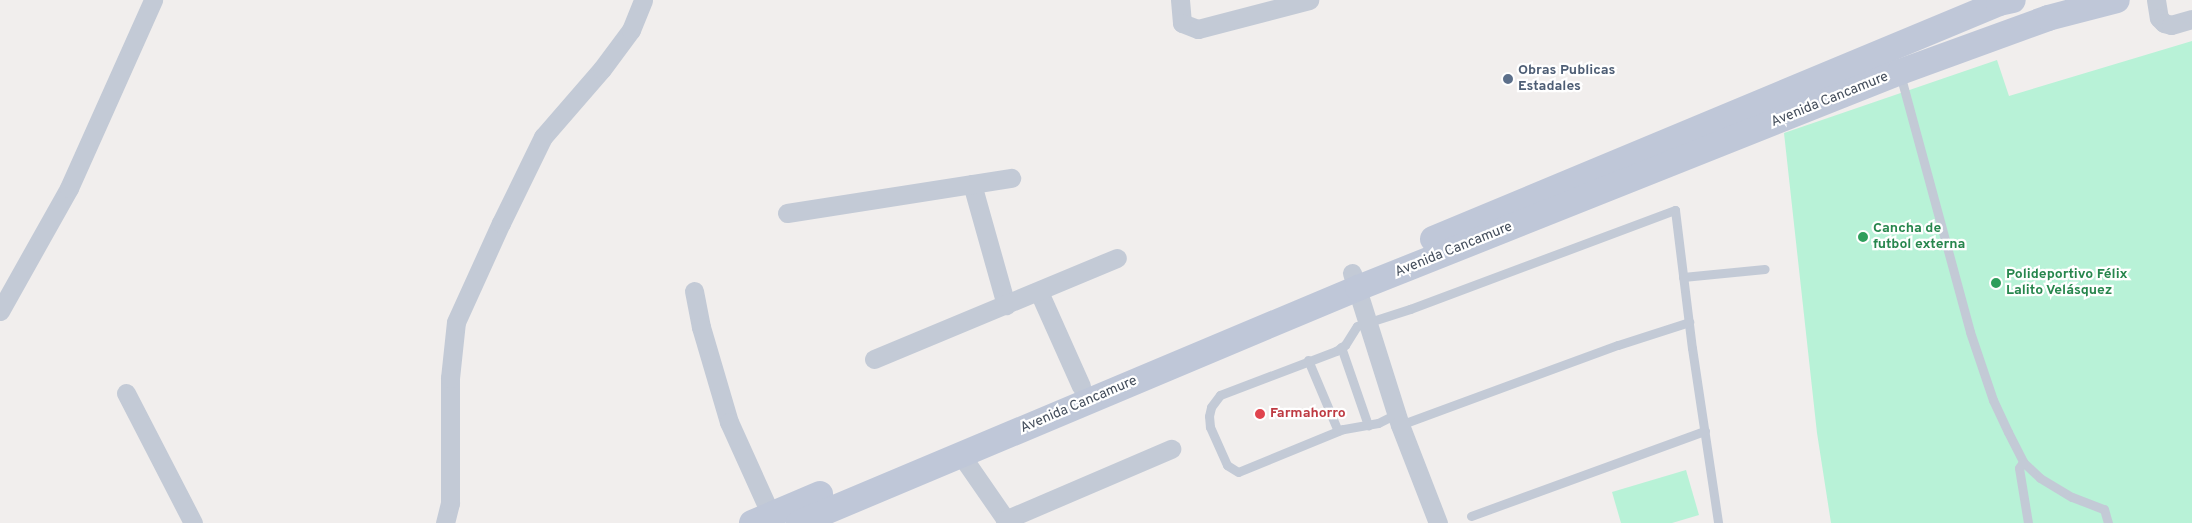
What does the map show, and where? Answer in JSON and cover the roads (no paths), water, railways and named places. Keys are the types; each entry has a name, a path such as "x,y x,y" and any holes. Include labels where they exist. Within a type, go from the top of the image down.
{"main road":[{"name":"Avenida Cancamure","path":"762,519 1081,386 1355,280 1900,72 2048,18 2117,0"},
{"name":"Avenida Cancamure","path":"799,523 961,455 1355,280 2003,1"}],"street":[{"path":"0,311 68,188 153,0"},
{"path":"445,523 450,503 450,378 456,322 543,137 602,69 631,30 643,0"},
{"path":"1180,0 1182,23 1198,29 1309,0"},
{"path":"2156,0 2159,18 2164,23 2171,25 2192,19"},
{"path":"1892,48 1900,72"},
{"path":"787,213 1011,178"},
{"path":"972,184 1006,305"},
{"path":"874,359 1117,258"},
{"path":"1355,280 1398,420 1438,523"},
{"path":"694,290 701,327 729,422 762,519"},
{"path":"1039,292 1081,386"},
{"path":"126,394 193,523"},
{"path":"961,455 1007,521 1170,449"}],"lane":[{"path":"1900,72 1970,332 1993,400 2023,462 2040,478 2072,497 2104,509 2108,523"},
{"path":"1689,322 1398,420 1354,426 1338,431 1238,472 1227,465 1217,444 1209,416 1215,401 1220,395 1341,348 1357,326 1675,210 1718,523"},
{"path":"1683,277 1765,269"},
{"path":"1341,348 1368,425"},
{"path":"1308,360 1338,431"},
{"path":"1471,516 1705,431"},
{"path":"2023,462 2019,468 2028,523"}],"place":[{"name":"Obras Publicas Estadales","path":"1508,79"},
{"name":"Cancha de futbol externa","path":"1863,237"},
{"name":"Polideportivo Félix Lalito Velásquez","path":"1996,283"},
{"name":"Farmahorro","path":"1260,414"}]}
